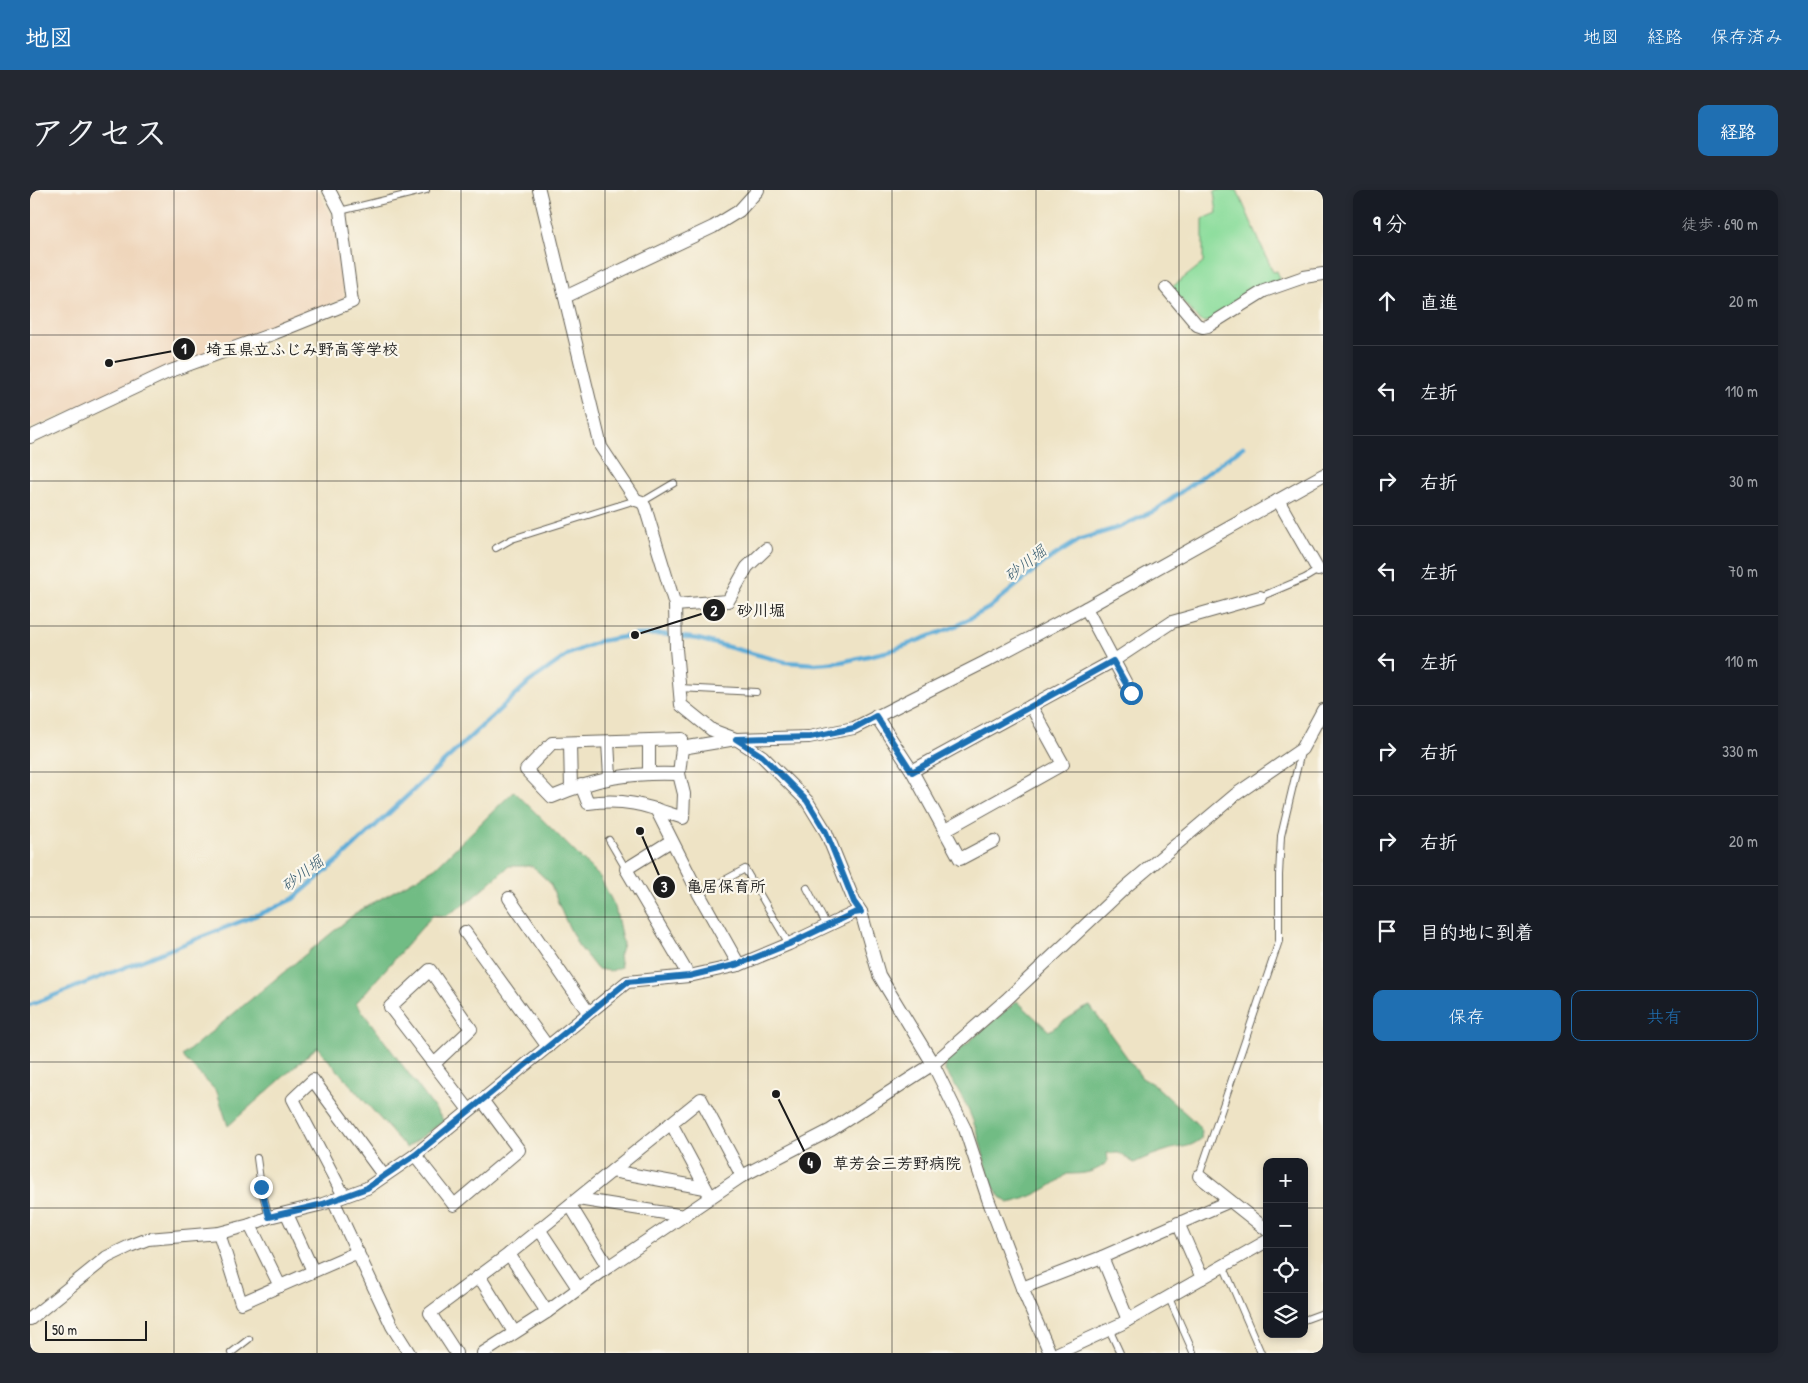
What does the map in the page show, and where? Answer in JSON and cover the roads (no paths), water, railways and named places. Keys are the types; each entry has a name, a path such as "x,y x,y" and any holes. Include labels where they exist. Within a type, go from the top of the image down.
{"street":[{"path":"30,437 168,372 275,334 352,302 340,211 329,190"},
{"path":"539,190 601,447 645,507 675,605 674,620 681,705 712,730 736,739 762,756 807,801 826,832 854,902 861,912 879,975 933,1064 965,1128 988,1199 1022,1288 1050,1353"},
{"path":"565,297 714,227 739,210 758,190"},
{"path":"1166,288 1197,326 1202,327 1208,326 1264,291 1323,274"},
{"path":"682,748 736,739 810,737 854,728 1086,608 1323,475"},
{"path":"1278,500 1320,569"},
{"path":"675,605 728,601 747,567 766,549"},
{"path":"912,772 1113,661 1172,622 1260,597"},
{"path":"1086,608 1131,693"},
{"path":"945,830 1063,764 1031,706"},
{"path":"483,1353 547,1312 578,1288 684,1216 708,1193 831,1130 933,1064 1006,1000 1127,886 1235,795 1302,749 1323,710"},
{"path":"876,716 912,772 960,859 994,841"},
{"path":"570,743 576,787 588,803 621,801 643,804 683,818 684,794 679,774 682,739 552,743 526,770 552,797 576,787 610,777 649,773 679,774"},
{"path":"649,741 649,773"},
{"path":"608,742 610,777"},
{"path":"656,809 699,894 739,964"},
{"path":"671,841 626,869 689,976"},
{"path":"509,898 588,1012"},
{"path":"30,1319 106,1257 148,1239 219,1233 250,1225 269,1217 287,1214 367,1188 415,1155 627,982 689,976 739,964 789,944 854,913 861,912"},
{"path":"465,932 548,1047"},
{"path":"434,1064 471,1029 430,970 390,1007 469,1110"},
{"path":"384,1176 313,1080 293,1099 338,1198 358,1252 392,1326 409,1353"},
{"path":"456,1353 430,1313 509,1254 701,1099 742,1176"},
{"path":"415,1155 454,1205 519,1150 482,1100"},
{"path":"672,1123 708,1193"},
{"path":"612,1171 708,1193"},
{"path":"1199,1176 1263,1227"},
{"path":"1022,1288 1230,1201"},
{"path":"574,1202 684,1216"},
{"path":"574,1202 608,1267"},
{"path":"287,1214 313,1271"},
{"path":"1178,1223 1202,1278"},
{"path":"250,1225 280,1286"},
{"path":"539,1229 578,1288"},
{"path":"219,1233 241,1303 358,1252"},
{"path":"1058,1353 1128,1320 1263,1243"},
{"path":"509,1254 547,1312"},
{"path":"1102,1256 1128,1320"},
{"path":"479,1276 514,1332"}],"lane":[{"path":"340,211 426,190"},
{"path":"496,548 512,539 639,501 674,483"},
{"path":"1260,597 1305,578 1320,569"},
{"path":"680,688 756,692"},
{"path":"1199,1176 1279,941 1281,836 1302,749"},
{"path":"609,840 626,869"},
{"path":"699,894 745,868 789,944"},
{"path":"807,888 827,926"},
{"path":"257,1158 261,1187 269,1217"},
{"path":"1223,1265 1262,1353"},
{"path":"1169,1298 1193,1352"},
{"path":"1308,1318 1323,1312"},
{"path":"1109,1329 1120,1353"},
{"path":"231,1353 249,1339"}],"waterway":[{"name":"砂川堀","path":"30,1005 293,899 341,858 529,682 569,654 600,641 635,635 661,634 698,639 785,662 815,664 841,662 890,651 954,627 989,608 1046,561 1081,539 1120,527 1156,510 1243,447"}],"place":[{"name":"埼玉県立ふじみ野高等学校","path":"109,363"},
{"name":"砂川堀","path":"635,635"},
{"name":"亀居保育所","path":"640,831"},
{"name":"草芳会三芳野病院","path":"776,1094"}]}
